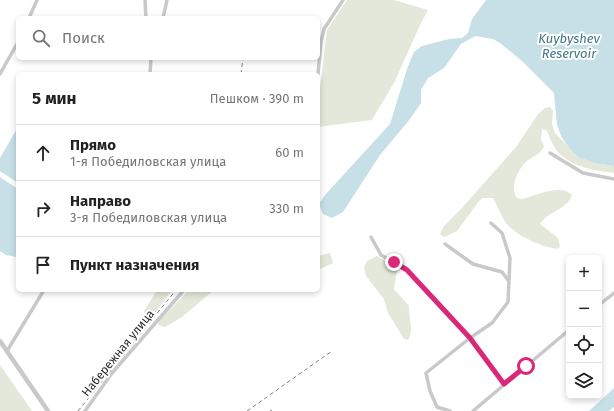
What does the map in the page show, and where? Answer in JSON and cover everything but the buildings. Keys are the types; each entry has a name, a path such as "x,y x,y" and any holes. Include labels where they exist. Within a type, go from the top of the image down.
{"street":[{"path":"30,16 37,0"},
{"path":"145,0 146,16"},
{"path":"163,16 167,0"},
{"path":"320,54 322,35 326,25 340,7 343,0"},
{"path":"0,74 16,46"},
{"path":"150,72 151,60"},
{"path":"318,72 319,60"},
{"path":"550,153 583,173 614,180"},
{"path":"450,411 437,407 430,391 426,373 470,338 486,328 500,314 509,300 510,263 508,252 502,233 491,222"},
{"path":"371,237 381,255 407,270 470,338 504,384"},
{"path":"445,244 473,264 502,272 509,281"},
{"path":"7,351 43,292"},
{"name":"Набережная улица","path":"85,411 112,373 182,292"},
{"path":"602,303 614,293"},
{"path":"473,411 566,332"},
{"path":"0,341 48,411"}],"shaded area":[{"path":"347,0 394,0 428,10 395,81 372,120 320,127 320,88 327,30"},
{"path":"550,107 553,111 552,124 555,133 578,157 594,163 614,166 614,173 598,171 573,163 560,154 554,146 547,131 542,129 541,138 544,147 538,154 524,164 516,178 514,189 517,198 522,199 555,190 561,190 572,195 566,204 548,216 540,224 558,238 560,247 556,249 543,246 529,240 510,228 493,198 483,198 479,201 457,231 444,237 440,234 444,226 516,147 538,114 545,108"},
{"path":"330,253 333,263 320,269 320,256"},
{"path":"377,256 391,264 397,271 394,289 409,306 411,332 408,340 404,339 388,313 384,299 366,276 364,267 367,261"},
{"path":"156,292 170,292 154,314 145,317 144,311"},
{"path":"187,292 212,292 182,317 165,327 158,325 159,321"},
{"path":"0,365 32,411 0,411"}],"water":[{"name":"Kuybyshev Reservoir","path":"486,0 614,0 614,166 594,163 578,157 562,138 557,125 554,93 522,61 500,43 493,39 475,36 461,44 444,68 428,78 421,90 421,103 410,119 380,155 343,212 332,218 323,214 320,202 325,195 390,124 407,69 414,52 422,46 449,39 462,38 468,33 472,19"},
{"path":"16,130 16,182 0,171 0,158"},
{"path":"0,177 16,188 16,257 6,255 0,251"},
{"path":"614,388 614,407 609,411 589,411"}],"railway":[{"path":"241,72 243,60"},
{"path":"78,411 174,292"},
{"path":"247,411 332,351"}],"route":[{"path":"394,262 407,270 470,338 483,358 504,384 526,366"}]}
